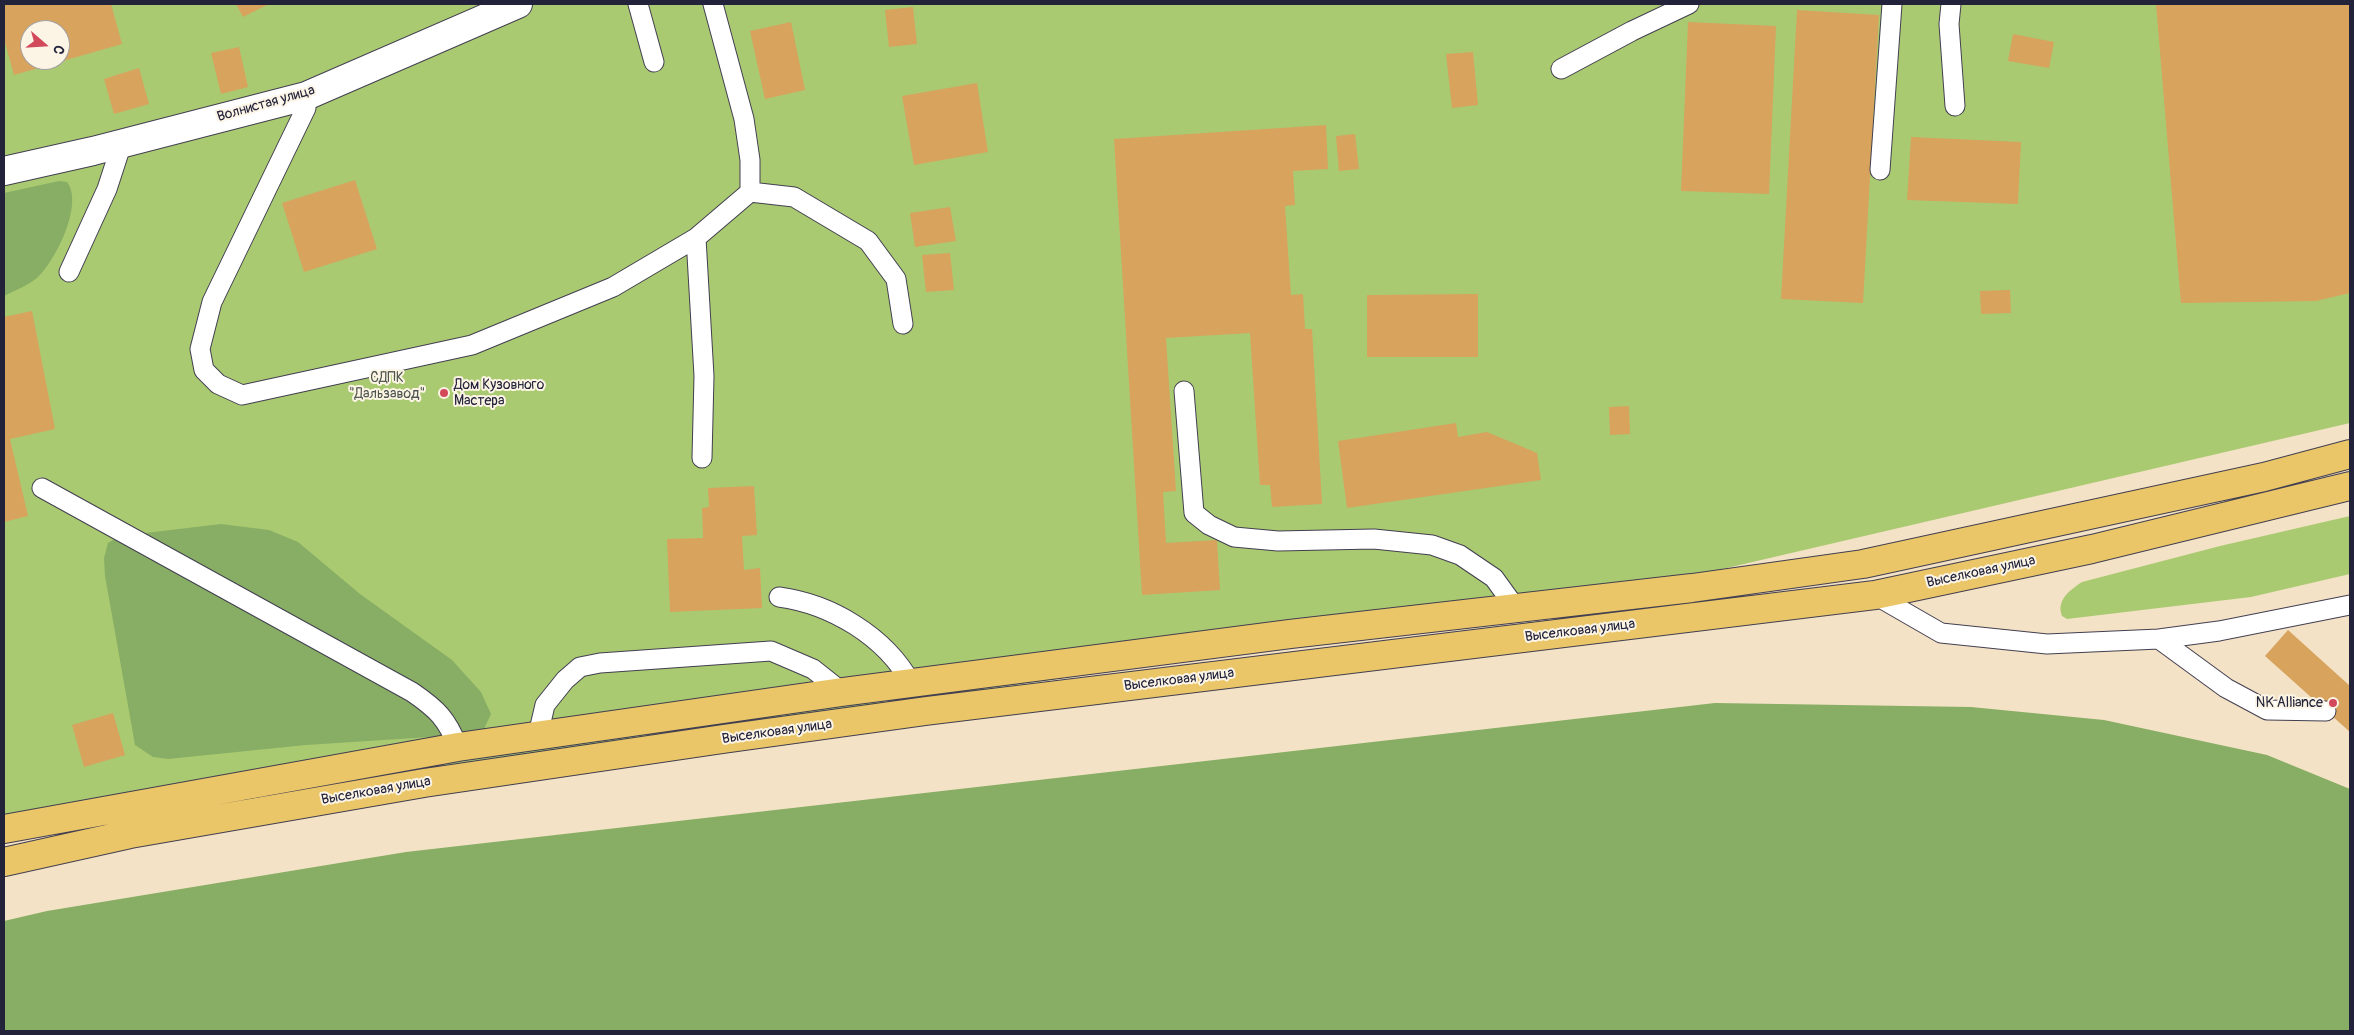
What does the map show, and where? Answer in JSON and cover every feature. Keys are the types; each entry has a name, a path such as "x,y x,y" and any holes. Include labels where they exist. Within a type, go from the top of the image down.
{"main road":[{"path":"4,829 458,747 538,735 911,683 1515,607 1692,588 1863,564 2264,477 2350,454"},
{"name":"Выселковая улица","path":"4,862 130,834 377,791 723,739 966,706 1875,595 2092,549 2350,486"}],"street":[{"name":"Волнистая улица","path":"4,171 306,96 518,4"}],"lane":[{"path":"638,4 654,62"},
{"path":"713,4 744,119 750,160 750,192"},
{"path":"1561,69 1632,31 1689,4"},
{"path":"1880,170 1892,4"},
{"path":"1951,4 1949,24 1955,106"},
{"path":"306,96 306,108 212,302 200,349 204,370 218,384 242,396 472,345 613,287 696,238 750,192 794,197 868,241 896,279 903,324"},
{"path":"69,272 107,189 122,143"},
{"path":"696,238 704,376 702,458"},
{"path":"1184,391 1194,513 1209,525 1234,537 1243,538 1278,541 1374,539 1432,545 1460,555 1494,578 1515,607"},
{"path":"42,488 412,692 442,716 450,726 458,747"},
{"path":"1875,595 1941,633 2047,644 2159,639 2219,631 2350,604"},
{"path":"779,597 816,604 857,626 887,652 906,673 911,683"},
{"path":"2159,639 2226,688 2267,710 2326,710"},
{"path":"538,735 545,705 564,680 580,667 600,663 771,651 813,669 842,692"}],"green space":[{"name":"СДПК \"Дальзавод\"","path":"4,4 2350,4 2350,423 1542,611 4,825"},
{"path":"59,181 67,182 71,192 72,204 66,231 60,245 53,258 38,277 4,296 4,193"},
{"path":"2350,516 2350,574 2251,597 2067,619 2062,616 2061,605 2065,596 2082,582 2220,546"},
{"path":"221,524 269,530 298,542 360,594 452,660 481,692 491,714 484,729 461,735 306,745 168,759 153,757 135,745 105,576 104,558 108,543 120,536"},
{"path":"1715,703 1971,707 2104,720 2267,755 2350,789 2350,1031 4,1031 4,921 47,911 406,852"}],"building":[{"path":"4,4 111,4 122,44 70,59 70,20 20,20 20,70 31,70 14,75 4,39"},
{"path":"236,4 269,4 243,17"},
{"path":"2156,4 2350,4 2350,293 2316,301 2181,303"},
{"path":"913,7 917,44 889,47 885,10"},
{"path":"1797,10 1879,15 1863,303 1781,299"},
{"path":"791,22 805,90 765,99 750,31"},
{"path":"1688,22 1776,26 1769,194 1681,191"},
{"path":"2013,34 2054,42 2049,68 2008,61"},
{"path":"239,47 248,87 221,94 211,53"},
{"path":"1473,52 1478,105 1452,108 1446,54"},
{"path":"139,68 149,104 114,114 104,79"},
{"path":"977,83 988,152 914,165 902,96"},
{"path":"1326,125 1328,169 1293,171 1295,205 1285,206 1291,295 1303,294 1305,329 1312,329 1322,504 1272,507 1270,485 1260,485 1250,333 1166,338 1176,491 1163,492 1166,543 1217,540 1220,590 1142,595 1114,139"},
{"path":"1355,134 1359,169 1339,171 1336,136"},
{"path":"1911,137 2021,142 2018,204 1907,200"},
{"path":"355,180 377,249 304,272 282,203"},
{"path":"950,207 956,241 915,247 910,213"},
{"path":"950,253 954,290 926,292 922,255"},
{"path":"2010,290 2011,313 1981,314 1980,291"},
{"path":"1478,294 1478,357 1367,357 1367,295"},
{"path":"32,311 55,429 10,439 28,516 4,522 4,317"},
{"path":"1629,406 1630,434 1610,435 1609,407"},
{"path":"1456,423 1458,437 1487,432 1537,453 1541,480 1347,508 1338,441"},
{"path":"754,486 757,535 742,536 744,570 760,568 762,608 670,612 667,539 703,538 702,508 709,507 708,488"},
{"path":"2288,630 2350,686 2350,732 2265,656"},
{"path":"113,713 125,755 84,767 72,725"}],"place":[{"name":"Дом Кузовного Мастера","path":"444,393"},
{"name":"NK Alliance","path":"2333,703"}]}
